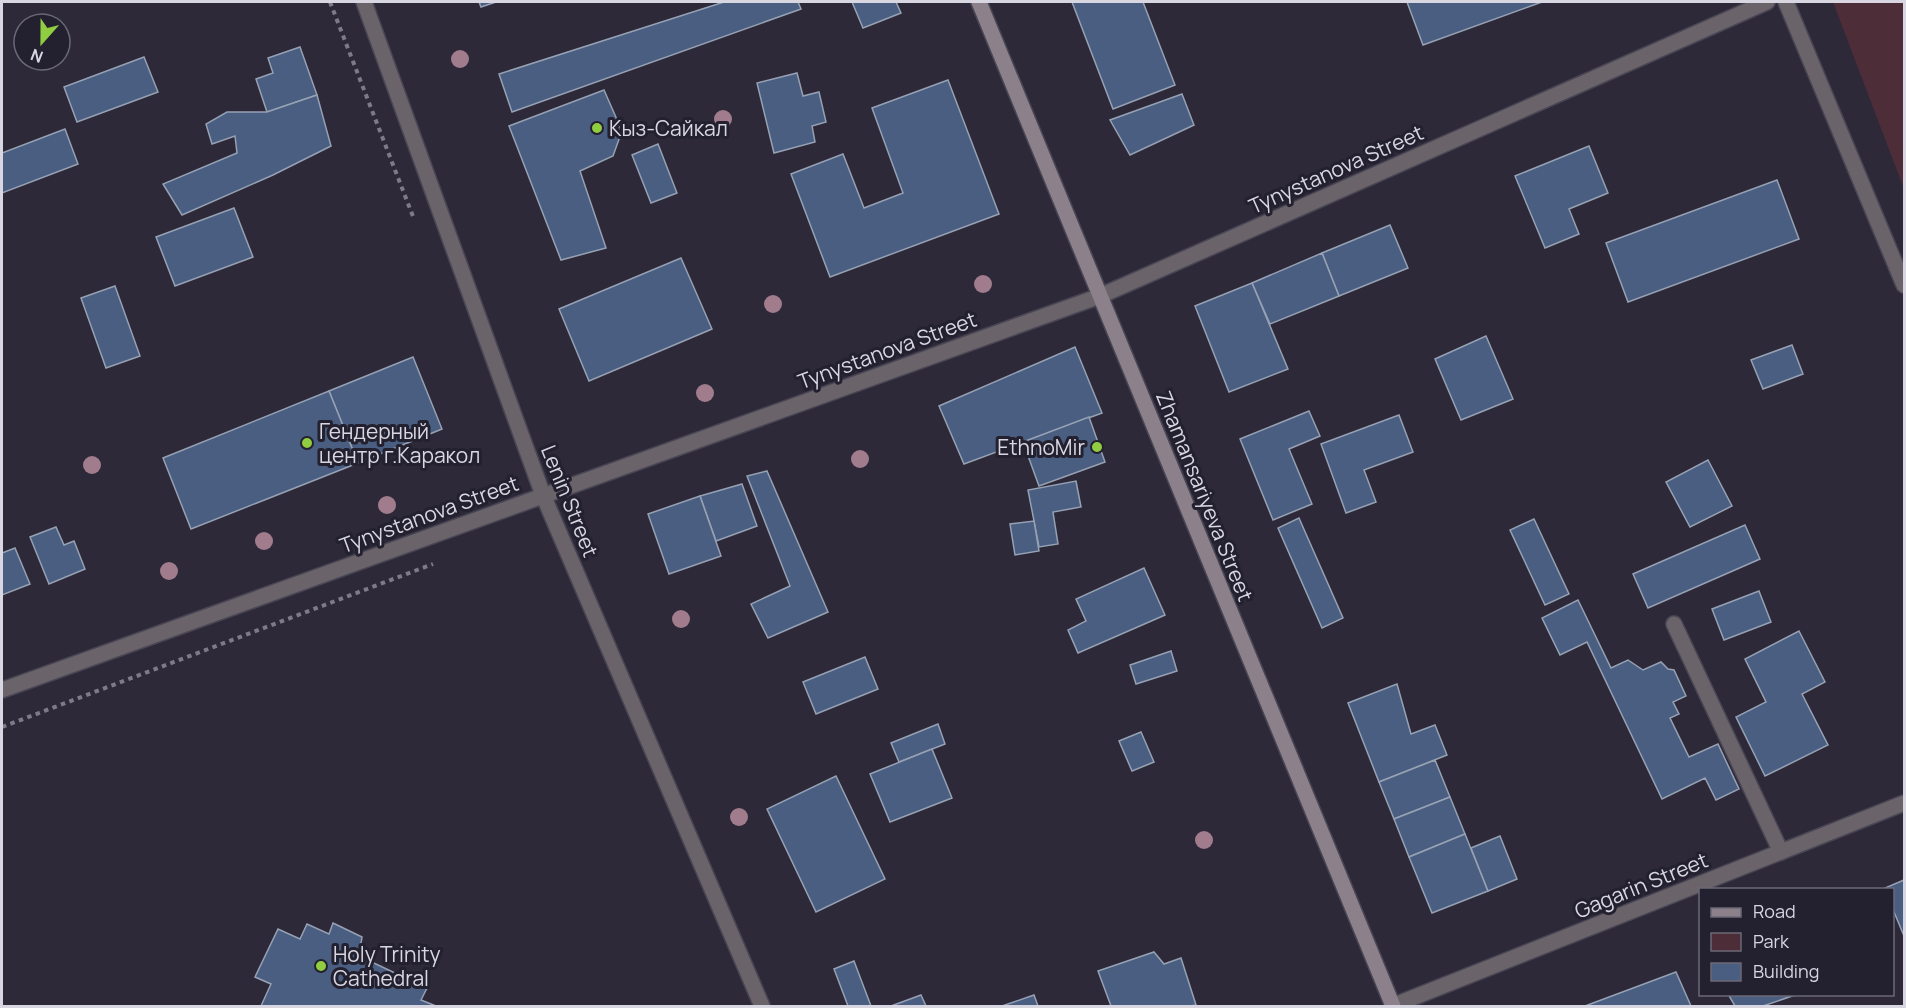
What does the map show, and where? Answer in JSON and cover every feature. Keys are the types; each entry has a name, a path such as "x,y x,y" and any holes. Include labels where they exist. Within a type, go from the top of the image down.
{"main road":[{"name":"Zhamansariyeva Street","path":"979,2 1392,1006"}],"street":[{"name":"Lenin Street","path":"363,2 543,495 762,1006"},
{"name":"Tynystanova Street","path":"2,690 1100,296 1767,2"},
{"path":"1786,2 1905,285"},
{"path":"1674,624 1781,852"},
{"name":"Gagarin Street","path":"1392,1006 1905,803"}],"path":[{"path":"2,728 433,564"}],"green space":[{"path":"1833,2 1904,2 1904,189"}],"building":[{"path":"479,2 496,2 481,7"},
{"path":"724,2 798,2 801,9 512,112 499,74"},
{"path":"852,2 896,2 901,13 863,28"},
{"path":"1072,2 1143,2 1175,85 1113,109"},
{"path":"1407,2 1542,2 1423,45"},
{"path":"300,47 317,95 267,112 256,79 273,73 268,58"},
{"path":"144,57 158,92 77,122 64,87"},
{"path":"797,73 803,96 819,92 826,122 812,126 815,142 774,153 757,83"},
{"path":"948,80 999,214 830,277 791,174 843,154 864,208 903,193 872,108"},
{"path":"604,90 622,131 613,156 580,171 606,248 561,260 509,126"},
{"path":"1182,94 1194,125 1130,155 1110,120"},
{"path":"317,95 331,146 273,175 182,215 163,184 237,153 235,136 212,144 206,124 227,112 267,112"},
{"path":"65,129 78,164 2,193 2,153"},
{"path":"658,144 677,193 651,203 632,155"},
{"path":"1589,146 1608,193 1569,209 1579,234 1545,248 1515,176"},
{"path":"1777,180 1799,239 1628,302 1606,243"},
{"path":"234,208 253,257 175,286 156,237"},
{"path":"1390,225 1408,268 1339,296 1322,253"},
{"path":"1322,253 1339,296 1270,324 1252,283"},
{"path":"681,258 712,329 589,381 559,309"},
{"path":"1252,283 1288,369 1229,392 1195,306"},
{"path":"115,286 140,356 106,368 81,298"},
{"path":"1486,336 1513,399 1461,420 1435,359"},
{"path":"1792,345 1803,374 1763,389 1751,360"},
{"path":"1075,347 1102,413 964,464 939,406"},
{"path":"413,357 442,429 358,463 329,391"},
{"path":"329,391 358,463 191,529 163,458"},
{"path":"1309,411 1320,436 1289,449 1312,504 1273,520 1240,439"},
{"path":"1399,415 1413,452 1364,470 1376,502 1346,513 1321,444"},
{"path":"1089,417 1105,462 1039,486 1023,442"},
{"path":"1708,460 1732,506 1690,527 1666,482"},
{"path":"767,471 828,612 768,638 751,604 790,586 747,476"},
{"path":"1076,481 1081,507 1053,512 1058,544 1039,547 1028,490"},
{"path":"742,484 757,526 716,541 700,496"},
{"path":"700,496 721,556 669,574 648,514"},
{"path":"1299,518 1343,618 1322,628 1278,528"},
{"path":"1534,519 1569,594 1545,605 1510,530"},
{"path":"1034,521 1039,551 1015,555 1010,524"},
{"path":"1745,525 1760,559 1648,608 1633,574"},
{"path":"56,527 64,545 74,541 85,569 49,584 30,537"},
{"path":"15,548 30,584 2,595 2,553"},
{"path":"1144,568 1165,615 1078,653 1068,630 1086,621 1076,599"},
{"path":"1759,591 1771,622 1724,640 1712,609"},
{"path":"1578,600 1611,668 1628,660 1643,670 1661,662 1668,669 1674,670 1686,696 1673,702 1679,714 1670,718 1689,757 1718,744 1739,789 1716,800 1705,778 1662,799 1587,642 1560,655 1542,618"},
{"path":"1799,631 1825,682 1802,694 1828,745 1765,776 1736,717 1766,702 1745,659"},
{"path":"1171,651 1177,671 1136,684 1130,665"},
{"path":"865,657 878,689 816,714 803,682"},
{"path":"1397,684 1411,734 1435,725 1447,755 1379,782 1348,703"},
{"path":"938,724 945,744 899,762 891,743"},
{"path":"1141,732 1154,762 1132,771 1119,741"},
{"path":"932,749 952,798 890,822 870,774"},
{"path":"1435,760 1450,797 1394,819 1379,782"},
{"path":"836,776 885,879 816,912 767,809"},
{"path":"1450,797 1465,834 1409,857 1394,819"},
{"path":"1465,834 1488,891 1432,913 1409,857"},
{"path":"1500,836 1517,879 1488,891 1471,848"},
{"path":"1904,880 1904,936 1894,912 1894,888 1885,888"},
{"name":"Holy Trinity Cathedral","path":"333,923 362,937 359,956 427,988 421,1000 436,1006 261,1006 271,984 255,977 278,929 300,939 307,924 329,934"},
{"path":"1154,952 1164,964 1181,958 1196,1005 1111,1006 1098,971"},
{"path":"854,961 871,1006 848,1006 834,969"},
{"path":"1676,972 1691,1006 1585,1006"},
{"path":"921,995 926,1006 891,1006"},
{"path":"1034,995 1038,1006 1002,1006"},
{"path":"1729,996 1792,996 1763,1006 1735,1006"}],"place":[{"name":"Кыз-Сайкал","path":"597,128"},
{"name":"Гендерный центр г.Каракол","path":"307,443"},
{"name":"EthnoMir","path":"1097,447"},
{"name":"Holy Trinity Cathedral","path":"321,966"}]}
